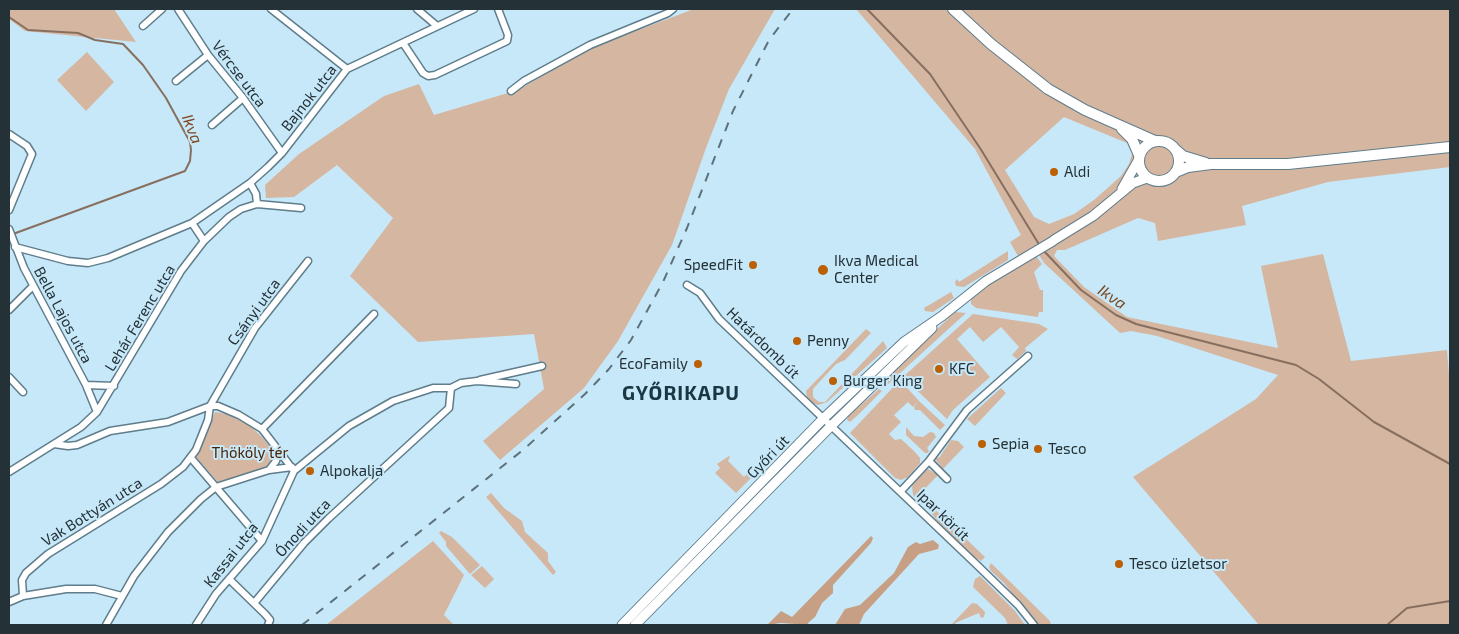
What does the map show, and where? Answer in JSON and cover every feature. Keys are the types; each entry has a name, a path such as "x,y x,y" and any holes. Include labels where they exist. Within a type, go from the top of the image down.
{"main road":[{"path":"953,9 991,44 1048,89 1085,110 1118,125 1155,141 1168,143 1183,156 1211,164"},
{"path":"1118,125 1132,140 1139,157 1141,172 1147,178 1161,181 1188,167 1211,164 1288,164 1450,147"},
{"path":"1139,157 1144,147 1155,141"},
{"path":"1176,149 1179,159 1176,172"},
{"name":"Győri út","path":"1116,198 1139,157"},
{"name":"Győri út","path":"622,625 823,419 904,342 942,316 986,281 1081,225 1133,183 1147,178"},
{"name":"Győri út","path":"635,625 942,316"}],"street":[{"path":"143,26 162,9"},
{"name":"Vércse utca","path":"178,9 208,55 243,98 282,153"},
{"path":"271,9 347,69"},
{"path":"417,9 437,26"},
{"name":"Bajnok utca","path":"192,224 250,183 282,153 347,69 474,9"},
{"path":"403,43 422,73 428,76 435,75 506,42 508,35 498,9"},
{"path":"511,91 524,80 590,45 668,13 672,9"},
{"path":"176,81 208,55"},
{"path":"212,125 243,98"},
{"path":"9,134 27,146 32,154 9,210"},
{"path":"250,183 256,194 257,204"},
{"name":"Lehár Ferenc utca","path":"9,472 85,423 97,412 166,295 204,241 229,217 241,209 257,204 301,208"},
{"path":"14,244 65,261 88,263 108,258 192,224 204,241"},
{"name":"Bella Lajos utca","path":"9,229 33,286 86,385 97,412"},
{"name":"Csányi utca","path":"210,406 254,328 308,261"},
{"name":"Határdomb út","path":"687,285 700,293 719,319 831,426"},
{"path":"9,310 33,286"},
{"path":"262,429 374,314"},
{"path":"901,492 929,461 967,410 1028,356"},
{"path":"106,625 134,576 168,532 216,487 269,470 293,469 349,426 379,409 416,393 433,388 451,388 461,384 542,366"},
{"path":"9,377 23,392"},
{"path":"477,381 516,384"},
{"path":"86,385 114,386"},
{"name":"Ónodi utca","path":"255,602 304,543 328,519 449,408 451,388"},
{"path":"210,406 208,420 191,458 262,540"},
{"path":"54,444 68,446 110,431 168,422 210,406 218,406 240,415 262,429 293,469"},
{"name":"Ipar körút","path":"831,426 1018,605 1034,625"},
{"path":"269,470 276,461 279,451"},
{"name":"Vak Bottyán utca","path":"23,596 22,580 26,573 48,554 168,479 191,458"},
{"path":"929,461 947,478"},
{"name":"Kassai utca","path":"196,625 216,594 262,540 293,469"},
{"path":"229,579 255,602 270,620 268,625"},
{"path":"9,602 23,596 53,590 85,589 122,596"}],"green space":[{"path":"9,9 114,9 136,42 25,31 9,19"},
{"path":"694,9 775,9 729,89 672,245 618,341 584,388 500,460 483,441 544,389 534,334 418,342 350,276 393,218 337,165 294,197 266,198 265,185 299,154 384,96 419,84 434,115 518,90 591,48"},
{"path":"856,9 1450,9 1450,167 1328,182 1242,206 1246,225 1158,241 1155,223 1138,218 1065,250 1057,250 1054,256 1084,287 1127,317 1278,348 1261,266 1323,254 1351,361 1447,350 1450,388 1450,625 1259,625 1133,477 1256,399 1278,375 1157,336 1131,331 1120,333 1044,263 1039,255 1036,256 1042,264 1034,272 1040,290 1043,290 1043,312 1039,312 1038,317 976,308 971,304 971,299 1022,263 1010,242 1021,235 975,149","holes":["1064,117 1127,143 1132,154 1129,164 1121,176 1094,200 1074,214 1049,224 1034,217 1005,170"]},
{"path":"87,52 114,82 86,111 57,80"},
{"path":"1008,251 1008,260 964,287 956,286 955,282 957,279 959,282"},
{"path":"951,292 954,298 933,312 925,311 924,308"},
{"path":"955,312 966,313 887,385 885,382 891,373"},
{"path":"973,314 1039,324 1048,329 1025,348 1026,351 1017,359 1012,355 1019,347 1001,327 983,342 970,327 957,339 990,377 953,410 947,419 903,377"},
{"path":"866,329 871,333 845,360 836,364 813,389 813,397 819,402 825,402 883,341 887,348 827,402 818,405 812,403 807,398 806,391"},
{"path":"900,380 919,401 913,407 908,402 894,415 901,422 889,434 895,440 901,439 920,458 920,463 908,477 901,480 895,478 850,433"},
{"path":"1001,388 1006,393 975,426 967,419"},
{"path":"879,389 882,391 859,414 850,422 847,420 848,416"},
{"path":"919,401 945,425 940,430 920,410 915,410 914,407"},
{"name":"Thököly tér","path":"215,412 226,414 249,425 263,438 272,450 271,460 266,468 218,482 196,457"},
{"path":"906,427 914,436 923,437 930,432 934,433 936,437 927,448 928,453 925,453 906,435"},
{"path":"951,440 958,441 964,447 943,469 934,458 935,456 939,458"},
{"path":"729,456 728,461 744,477 747,474 751,478 736,493 715,473 720,468 717,464"},
{"path":"928,469 938,475 916,498 913,495 912,486 921,474"},
{"path":"925,492 928,495 925,500 985,557 981,561 972,556 941,526 920,498"},
{"path":"491,493 504,508 522,521 525,532 548,553 548,561 556,572 553,575 486,497"},
{"path":"441,531 452,537 480,565 470,574 446,546 446,542 439,533"},
{"path":"433,541 464,575 444,615 454,625 326,625"},
{"path":"991,563 1050,621 1051,625 1038,625 1034,621 1004,583 991,571 989,567"},
{"path":"482,566 494,579 485,588 471,575"},
{"path":"980,576 1015,611 1025,625 1008,625 1005,618 973,587 975,579"},
{"path":"972,603 977,604 985,612 984,617 981,618 979,613 955,623 956,625 951,625"}],"shaded area":[{"path":"871,536 873,538 871,543 833,585 833,593 822,603 815,617 808,623 809,625 781,623 767,625 781,611 792,617"},
{"path":"933,540 939,545 938,549 919,554 864,614 859,625 835,625 845,609 860,605 894,573 908,547 916,542 920,544"}],"waterway":[{"name":"Ikva","path":"867,9 930,74 980,148 1040,246"},
{"name":"Ikva","path":"9,17 28,30 78,33 95,40 123,44 143,65 166,98 190,142 191,150 190,161 185,171 13,234"},
{"name":"Ikva","path":"1043,250 1081,290 1116,315 1136,324 1296,365 1319,379 1374,422 1450,464"},
{"path":"1387,625 1407,608 1450,601"}],"railway":[{"path":"302,625 523,450 585,394 609,369 631,340 663,282 687,228 733,111 769,40 793,9"}],"place":[{"name":"Aldi","path":"1054,172"},
{"name":"SpeedFit","path":"753,265"},
{"name":"Ikva Medical Center","path":"823,270"},
{"name":"Penny","path":"797,341"},
{"name":"EcoFamily","path":"698,364"},
{"name":"KFC","path":"939,369"},
{"name":"Burger King","path":"833,381"},
{"name":"Sepia","path":"982,444"},
{"name":"Tesco","path":"1038,449"},
{"name":"Alpokalja","path":"310,471"},
{"name":"Tesco üzletsor","path":"1119,564"}],"district":[{"name":"GYŐRIKAPU","path":"681,393"}]}
